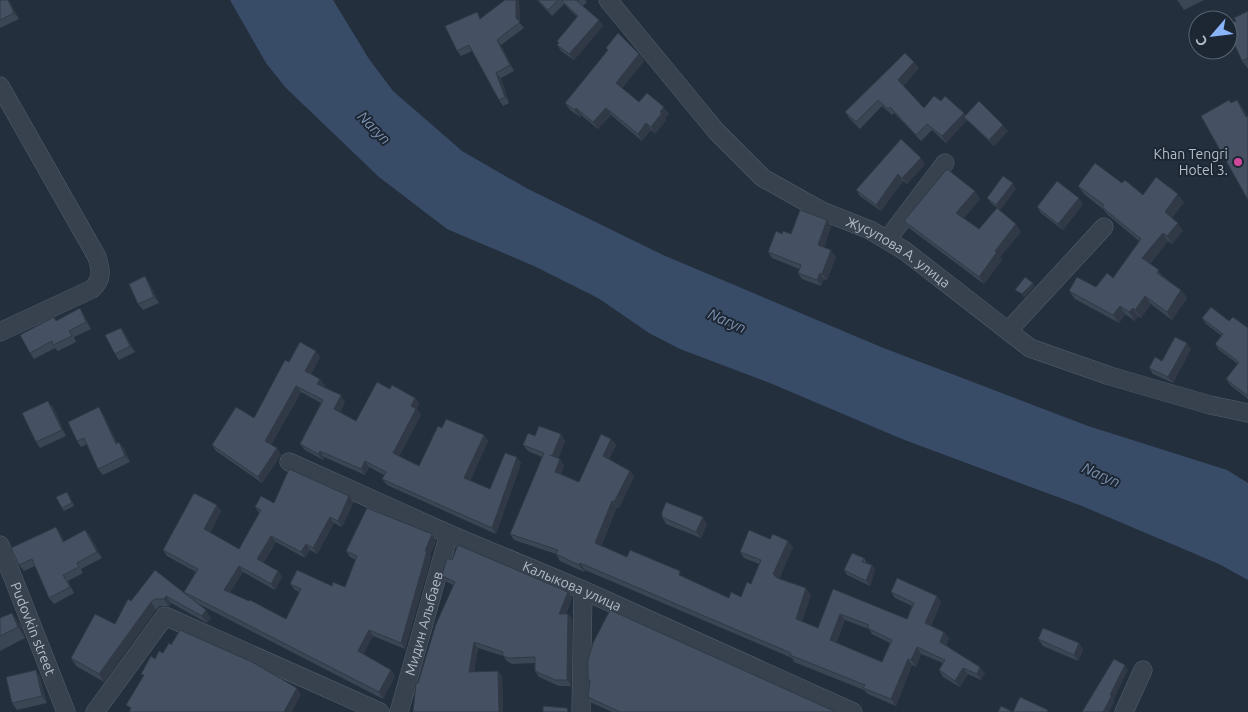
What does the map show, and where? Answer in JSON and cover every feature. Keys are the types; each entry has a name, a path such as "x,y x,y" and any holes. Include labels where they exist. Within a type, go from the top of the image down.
{"street":[{"name":"Жусупова А. улица","path":"608,0 716,131 763,178 822,211 870,230 905,251 1030,348 1110,376 1210,405 1248,413"},
{"path":"0,86 97,257 101,269 100,279 92,289 0,332"},
{"path":"887,240 945,162"},
{"path":"1008,331 1104,227"},
{"name":"Калыкова улица","path":"289,462 449,534 583,590 853,712"},
{"name":"Мидин Алыбаев","path":"399,712 449,534"},
{"name":"Pudovkin street","path":"0,545 61,710"},
{"path":"581,712 583,590"},
{"path":"95,712 165,616 380,712"},
{"path":"1124,712 1143,670"}],"water":[{"name":"Naryn","path":"230,0 333,0 369,59 393,91 462,151 528,189 663,255 881,347 1088,426 1227,470 1248,483 1248,580 1219,564 1082,506 902,439 770,383 680,349 649,333 598,298 534,266 447,229 379,177 286,88 266,63"}],"building":[{"path":"0,0 8,0 14,13 0,20"},
{"path":"505,0 516,0 516,18 520,22 497,40 510,65 496,73 505,97 499,100 469,45 457,51 445,26 477,12 480,19"},
{"path":"538,0 558,0 548,10"},
{"path":"561,0 579,0 577,1 599,20 569,54 557,45 559,43 557,41 578,16"},
{"path":"1248,11 1248,58 1242,61 1238,52 1238,16"},
{"path":"618,33 639,54 616,83 639,102 647,93 664,107 660,112 662,113 651,127 646,123 638,134 606,108 593,122 576,108 575,110 565,103 608,50 606,48"},
{"path":"905,53 914,62 898,80 924,108 934,96 941,101 945,96 964,113 942,136 927,124 916,135 890,107 888,109 878,100 856,122 845,112"},
{"name":"Khan Tengri Hotel 3.","path":"1229,100 1231,103 1237,100 1246,117 1248,116 1248,200 1201,116"},
{"path":"979,101 1003,125 989,140 964,117"},
{"path":"901,139 921,158 902,178 898,174 876,205 856,190"},
{"path":"1095,163 1122,183 1125,180 1143,195 1156,177 1178,194 1165,212 1178,223 1167,236 1163,233 1142,258 1159,270 1157,273 1181,290 1167,312 1145,296 1135,310 1133,308 1129,312 1120,306 1113,315 1069,291 1077,277 1096,287 1107,273 1113,278 1141,239 1102,207 1104,205 1078,186"},
{"path":"947,169 975,191 956,213 979,229 997,208 1016,224 995,251 997,252 979,277 904,221"},
{"path":"1003,176 1013,183 996,205 987,198"},
{"path":"1057,181 1079,198 1058,224 1037,207"},
{"path":"800,210 827,220 818,245 831,250 822,274 820,273 817,280 798,273 801,265 768,252 776,231 782,234 783,231 791,234"},
{"path":"145,276 154,297 138,304 129,284"},
{"path":"1025,277 1033,283 1022,294 1015,290"},
{"path":"1211,307 1229,321 1233,317 1248,328 1248,396 1226,379 1239,362 1215,344 1223,334 1202,318"},
{"path":"80,308 86,322 69,331 72,336 53,345 52,341 30,353 20,335 54,317 56,321"},
{"path":"121,328 130,346 115,354 105,335"},
{"path":"1175,337 1187,343 1168,377 1149,368 1155,357 1162,361"},
{"path":"300,342 316,351 305,371 320,379 317,384 341,395 334,409 356,421 377,382 390,389 392,385 415,398 411,406 416,409 393,453 419,466 438,426 442,428 446,419 484,435 464,478 490,489 505,453 517,457 492,528 382,479 386,472 365,461 361,469 320,451 318,454 300,444 323,400 296,386 265,441 277,448 258,477 212,445 236,407 254,418 285,360 289,362"},
{"path":"48,401 62,430 36,442 22,413"},
{"path":"99,407 116,444 119,442 125,456 98,469 84,438 77,441 68,422"},
{"path":"539,426 561,434 552,456 560,459 555,472 579,482 601,434 611,439 603,456 630,471 614,502 612,501 595,543 627,557 630,550 680,571 679,575 729,598 731,592 741,597 747,582 751,584 761,560 740,552 749,530 770,539 773,534 788,541 773,574 777,578 806,588 796,619 818,628 833,589 907,619 914,603 891,592 897,578 937,596 925,623 944,632 940,642 980,667 977,674 963,668 955,681 939,670 945,660 917,647 911,660 908,659 891,699 863,688 865,685 790,655 791,653 580,563 579,565 556,554 558,550 510,534 544,453 523,445 528,433 535,436","holes":["840,614 869,625 867,628 892,640 882,662 830,640"]},
{"path":"289,469 349,496 338,521 330,517 313,548 306,544 301,552 271,536 257,559 278,571 271,584 239,566 224,590 250,600 286,619 301,589 290,584 297,570 332,586 333,582 345,587 357,556 346,551 367,508 432,534 425,551 427,551 401,643 369,630 358,651 391,670 379,692 184,592 198,569 163,550 194,493 217,505 204,529 239,549 261,510 255,507 261,496 274,503"},
{"path":"67,492 72,503 62,508 56,497"},
{"path":"666,502 703,517 696,532 662,517"},
{"path":"56,527 63,542 85,530 97,552 77,563 79,567 63,575 70,587 49,598 32,559 19,565 11,548"},
{"path":"458,545 568,592 559,614 568,614 567,680 555,680 535,671 535,657 508,658 502,655 503,652 474,642 469,672 498,671 499,712 413,712 416,683 418,683 436,624 455,582 442,576 447,558 452,560"},
{"path":"852,553 864,558 862,562 872,565 866,581 844,570"},
{"path":"155,570 206,610 202,616 166,596 164,599 155,599 99,674 71,658 95,614 115,624 128,599 131,601"},
{"path":"610,610 836,712 620,712 588,697 590,680 588,680 588,660 593,643"},
{"path":"12,613 18,627 0,636 0,618"},
{"path":"1043,628 1079,643 1074,655 1038,639"},
{"path":"180,630 252,662 297,688 284,712 129,712 131,708 126,705 144,675 141,674 151,656 155,659 159,651 163,653 169,643 171,645"},
{"path":"1114,659 1125,665 1103,712 1082,712"},
{"path":"36,670 42,696 12,703 6,677"},
{"path":"1020,697 1048,710 1047,712 1013,712"},
{"path":"543,706 567,708 568,712 543,712"},
{"path":"1001,706 1013,712 998,712"}],"place":[{"name":"Khan Tengri Hotel 3.","path":"1238,162"}]}
